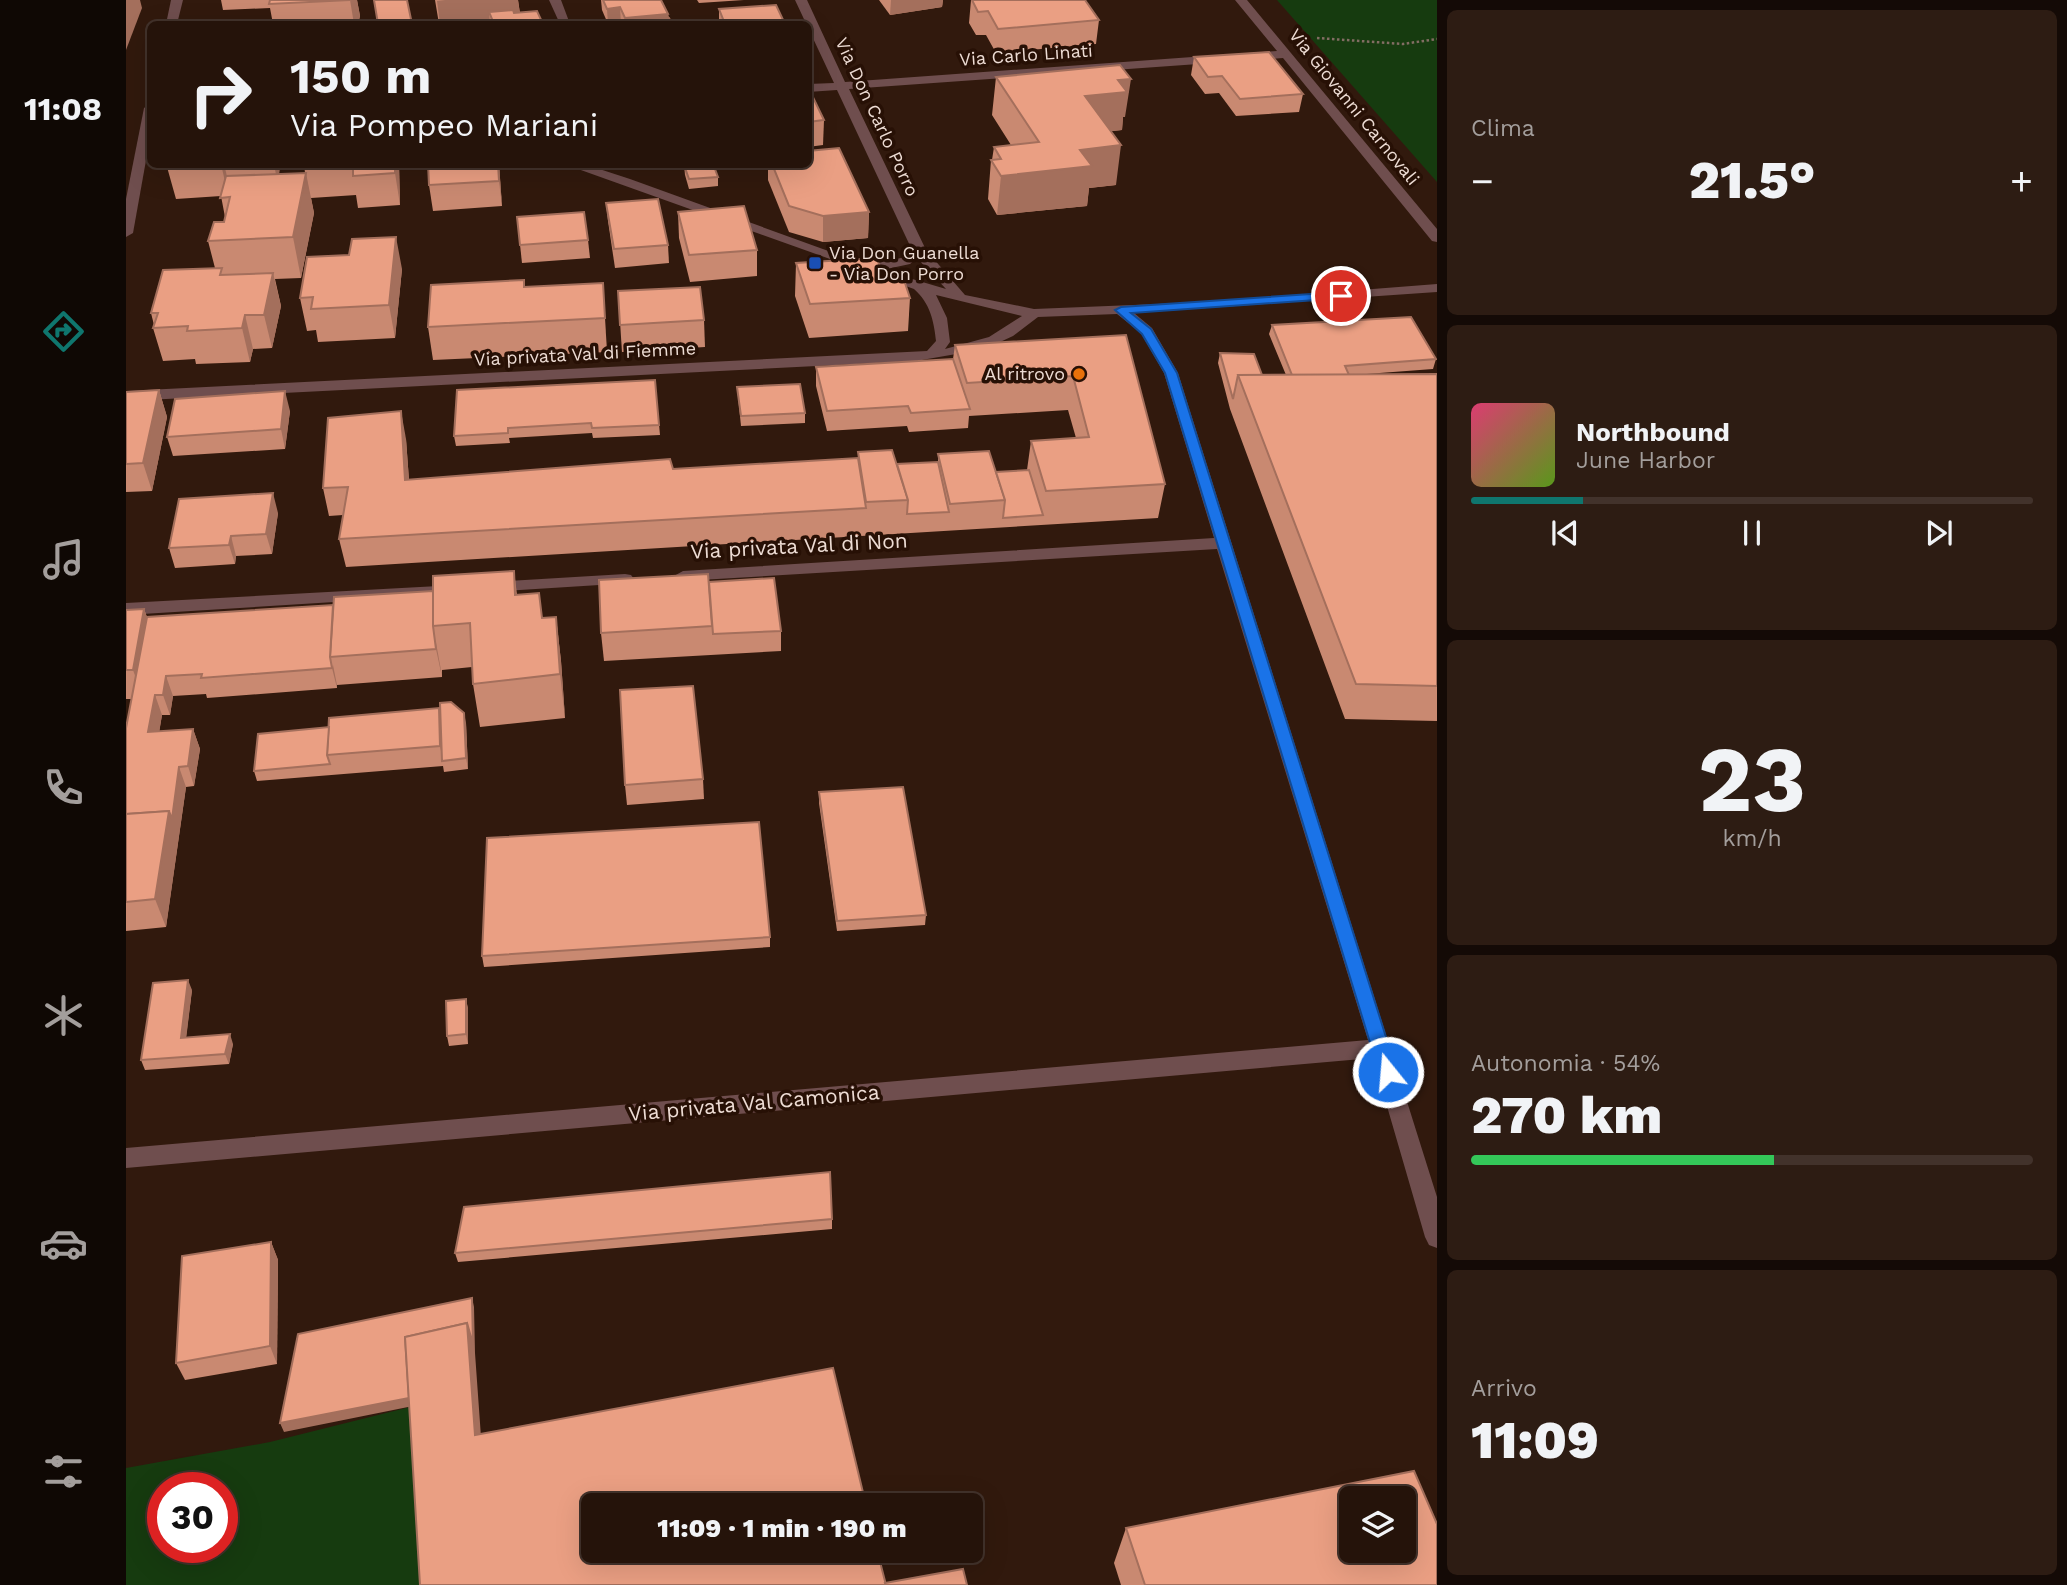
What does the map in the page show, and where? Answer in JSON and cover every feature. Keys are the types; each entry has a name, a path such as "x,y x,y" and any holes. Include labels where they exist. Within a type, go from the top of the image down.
{"street":[{"path":"172,21 177,0"},
{"path":"555,0 564,21"},
{"name":"Via Don Carlo Porro","path":"801,0 811,21"},
{"name":"Via Giovanni Carnovali","path":"1241,0 1437,238"},
{"name":"Via Don Carlo Porro","path":"812,24 919,251 933,270 962,297"},
{"name":"Via Carlo Linati","path":"812,88 1288,54"},
{"path":"126,233 143,132"},
{"path":"582,168 701,207 916,284 1034,313 1121,310 1437,288"},
{"path":"867,268 905,261 919,251"},
{"path":"916,284 933,299 943,330 943,342 932,355"},
{"path":"1121,310 1147,331 1164,358 1381,1048 1437,1237"},
{"name":"Via privata Val di Fiemme","path":"126,396 932,355 960,351 999,339 1034,313"},
{"name":"Via privata Val di Non","path":"671,577 1223,543"},
{"path":"126,610 643,578"},
{"name":"Via privata Val Camonica","path":"126,1158 1381,1048"}],"path":[{"path":"1311,38 1403,44 1437,39"}],"green space":[{"path":"1277,0 1437,0 1437,182"},
{"path":"418,1405 428,1585 126,1585 126,1468 270,1442"}],"building":[{"path":"270,0 350,0 269,4"},
{"path":"374,0 407,0 411,21 378,21"},
{"path":"603,0 661,0 668,14 625,18 620,7 607,9"},
{"path":"972,0 1085,0 1099,20 998,29 988,11 978,12"},
{"path":"776,5 784,21 724,21 719,9"},
{"path":"537,11 542,21 493,21 489,12"},
{"path":"669,18 670,21 638,21"},
{"path":"1269,52 1303,94 1240,99 1222,76 1208,77 1194,57"},
{"path":"1120,65 1131,79 1118,80 1127,92 1085,96 1121,145 1080,150 1092,166 1001,176 991,160 1001,159 994,147 1039,142 996,77"},
{"path":"812,95 824,120 812,122"},
{"path":"839,148 869,212 823,216 789,206 774,168 812,168 812,151"},
{"path":"353,168 395,168 395,173 353,176"},
{"path":"428,168 498,168 499,181 429,185"},
{"path":"685,168 715,168 718,177 689,179"},
{"path":"306,173 293,237 208,241 214,222 224,222 230,197 220,198 226,176"},
{"path":"658,199 668,245 614,249 606,203"},
{"path":"744,206 757,250 689,255 678,212"},
{"path":"584,212 588,240 520,245 517,217"},
{"path":"396,237 389,305 311,309 313,297 300,298 307,257 349,255 352,239"},
{"path":"877,258 883,277 903,277 910,298 810,304 796,263"},
{"path":"222,268 220,275 273,273 264,315 245,315 242,328 187,331 188,326 153,328 158,313 151,313 163,270"},
{"path":"524,280 524,287 603,283 605,318 428,327 431,285"},
{"path":"700,287 704,320 620,325 618,291"},
{"path":"1411,317 1436,359 1345,366 1349,375 1292,375 1272,325"},
{"path":"1126,335 1165,484 1046,491 1031,441 1089,437 1073,376 967,383 955,345"},
{"path":"1220,353 1254,354 1262,375 1238,375 1233,399"},
{"path":"953,359 970,409 911,413 908,406 827,411 816,367"},
{"path":"1437,374 1437,686 1356,684 1238,375"},
{"path":"655,380 659,425 592,428 591,423 508,428 508,433 454,436 457,390"},
{"path":"800,384 805,413 741,416 737,387"},
{"path":"159,390 143,463 126,464 126,392"},
{"path":"285,391 281,429 167,437 175,399"},
{"path":"401,411 405,480 670,459 673,469 858,458 866,508 339,539 348,487 323,488 328,418"},
{"path":"892,450 908,500 866,502 858,452"},
{"path":"989,451 1005,500 950,504 938,454"},
{"path":"938,462 949,512 907,514 908,500 897,464"},
{"path":"1029,470 1043,515 1003,518 1005,500 996,472"},
{"path":"273,493 266,534 231,536 229,545 169,548 179,499"},
{"path":"514,571 515,595 539,593 542,618 556,617 560,674 473,684 470,623 433,626 433,576"},
{"path":"708,574 712,626 601,633 599,580"},
{"path":"774,578 781,631 713,634 709,582"},
{"path":"433,591 436,649 330,657 334,597"},
{"path":"333,605 330,657 332,668 201,678 202,674 166,676 163,695 155,695 148,732 193,729 188,766 179,767 172,819 169,811 126,814 126,728 147,617"},
{"path":"144,609 133,670 126,670 126,610"},
{"path":"693,686 703,779 625,785 620,690"},
{"path":"451,702 464,713 466,758 442,761 440,703"},
{"path":"439,708 440,746 327,755 329,718"},
{"path":"329,727 327,755 330,764 254,771 258,734"},
{"path":"903,787 926,915 837,921 819,792"},
{"path":"169,811 155,899 126,902 126,814"},
{"path":"759,822 770,937 482,956 487,838"},
{"path":"188,980 181,1038 230,1034 225,1054 141,1060 153,983"},
{"path":"466,999 466,1034 447,1036 446,1001"},
{"path":"830,1172 832,1219 455,1253 464,1207"},
{"path":"271,1242 270,1346 176,1363 182,1256"},
{"path":"472,1298 473,1344 467,1323 405,1337 409,1398 280,1423 298,1334"},
{"path":"467,1323 475,1435 833,1368 863,1493 581,1493 581,1563 880,1563 886,1585 420,1585 405,1337"},
{"path":"1414,1471 1437,1524 1437,1585 1145,1585 1126,1528"},
{"path":"963,1569 967,1585 885,1583"}],"place":[{"name":"Via Don Guanella - Via Don Porro","path":"815,263"},
{"name":"Al ritrovo","path":"1079,374"}],"route":[{"path":"1341,296 1121,310 1147,331 1171,373 1388,1072"}]}
